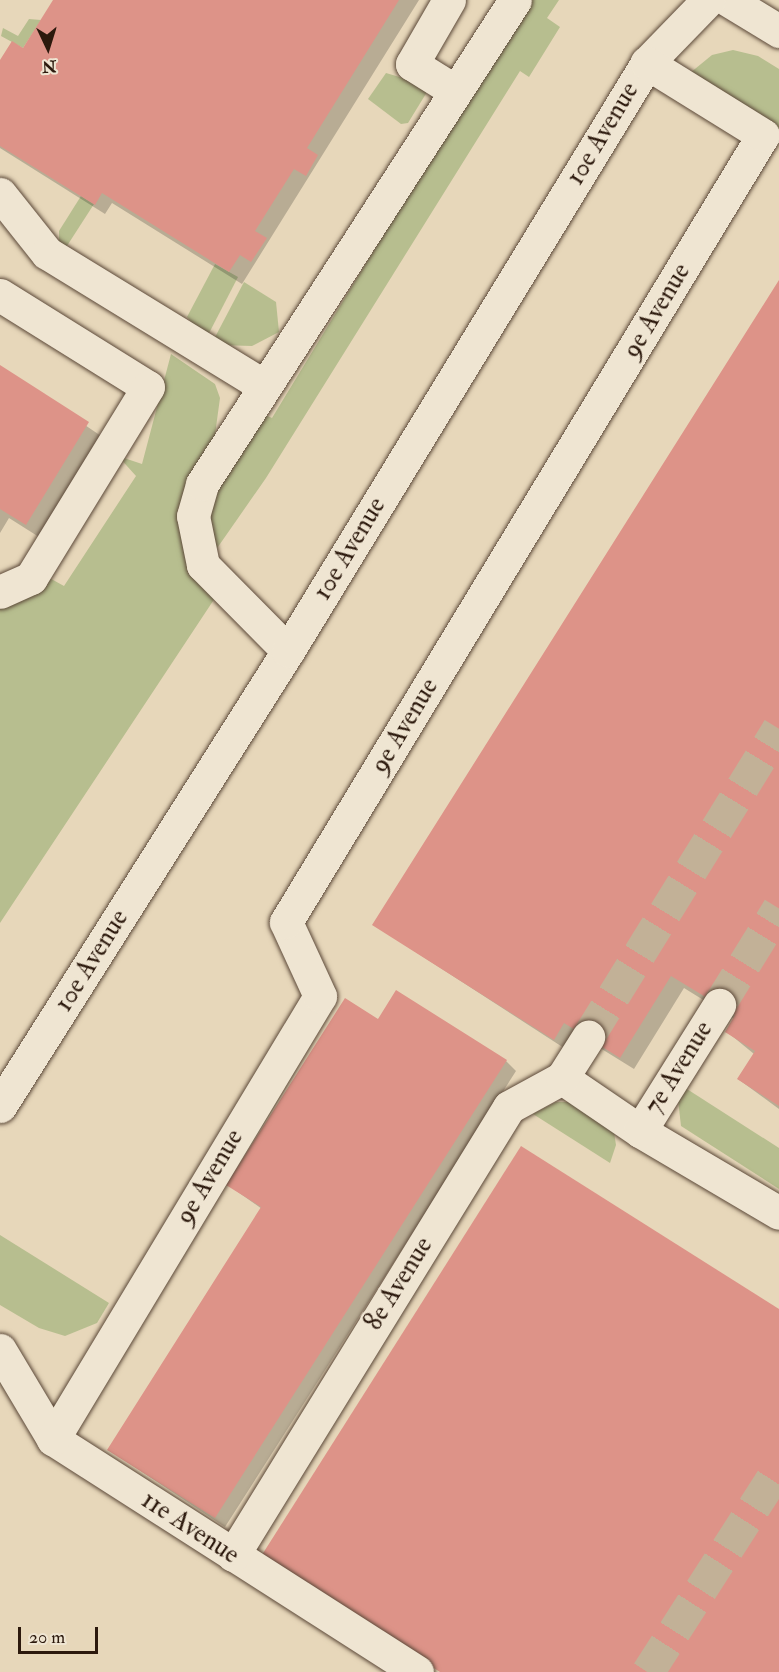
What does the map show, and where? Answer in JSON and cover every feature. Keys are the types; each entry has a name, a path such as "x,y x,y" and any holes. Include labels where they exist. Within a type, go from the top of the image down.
{"street":[{"path":"449,0 412,64 455,91"},
{"path":"288,651 203,565 193,516 201,484 262,385 515,0"},
{"name":"10e Avenue","path":"0,1106 288,651 647,63 708,0"},
{"path":"728,0 779,31"},
{"name":"9e Avenue","path":"53,1440 320,996 286,922 763,135 647,63"},
{"path":"0,194 46,253 262,385"},
{"path":"0,295 148,387 31,578 0,592"},
{"name":"7e Avenue","path":"640,1131 718,1005"},
{"name":"8e Avenue","path":"233,1555 509,1107 562,1078 588,1037"},
{"path":"562,1078 640,1131 779,1213"},
{"name":"11e Avenue","path":"0,1350 53,1440 417,1672"}],"green space":[{"path":"526,0 559,0 547,18 560,27 529,77 520,71 266,478 213,554 207,508 263,414 272,418"},
{"path":"29,19 41,20 23,48 1,36 3,28 18,36"},
{"path":"733,50 758,56 779,69 779,130 690,73 712,55"},
{"path":"386,73 423,84 427,92 408,123 401,124 368,99"},
{"path":"81,196 94,204 65,249 59,245 59,231"},
{"path":"215,264 238,277 206,339 187,317"},
{"path":"244,282 276,302 279,332 252,346 219,345 213,341"},
{"path":"171,354 215,384 220,398 214,442 193,472 215,598 0,923 0,603 44,575 64,586 136,476 118,456 142,464"},
{"path":"676,1082 779,1148 779,1189 681,1126"},
{"path":"556,1102 577,1102 613,1126 616,1145 610,1163 533,1114"},
{"path":"0,1235 109,1303 97,1323 65,1336 39,1328 0,1305"}],"building":[{"path":"53,0 399,0 307,148 318,155 306,176 294,169 255,231 267,238 251,262 240,255 229,272 102,193 95,205 0,146 0,60 12,41 23,48"},
{"path":"779,280 779,1106 737,1079 755,1051 725,1032 735,1015 671,976 620,1058 564,1023 554,1040 372,925"},
{"path":"0,365 89,422 26,525 0,509"},
{"path":"396,990 507,1060 215,1518 107,1450 261,1207 226,1185 345,998 378,1019"},
{"path":"521,1146 779,1309 779,1672 440,1672 260,1558"}],"tunnel":[{"path":"588,1037 779,728"},
{"path":"719,1005 779,908"},
{"path":"648,1672 779,1468"}]}
